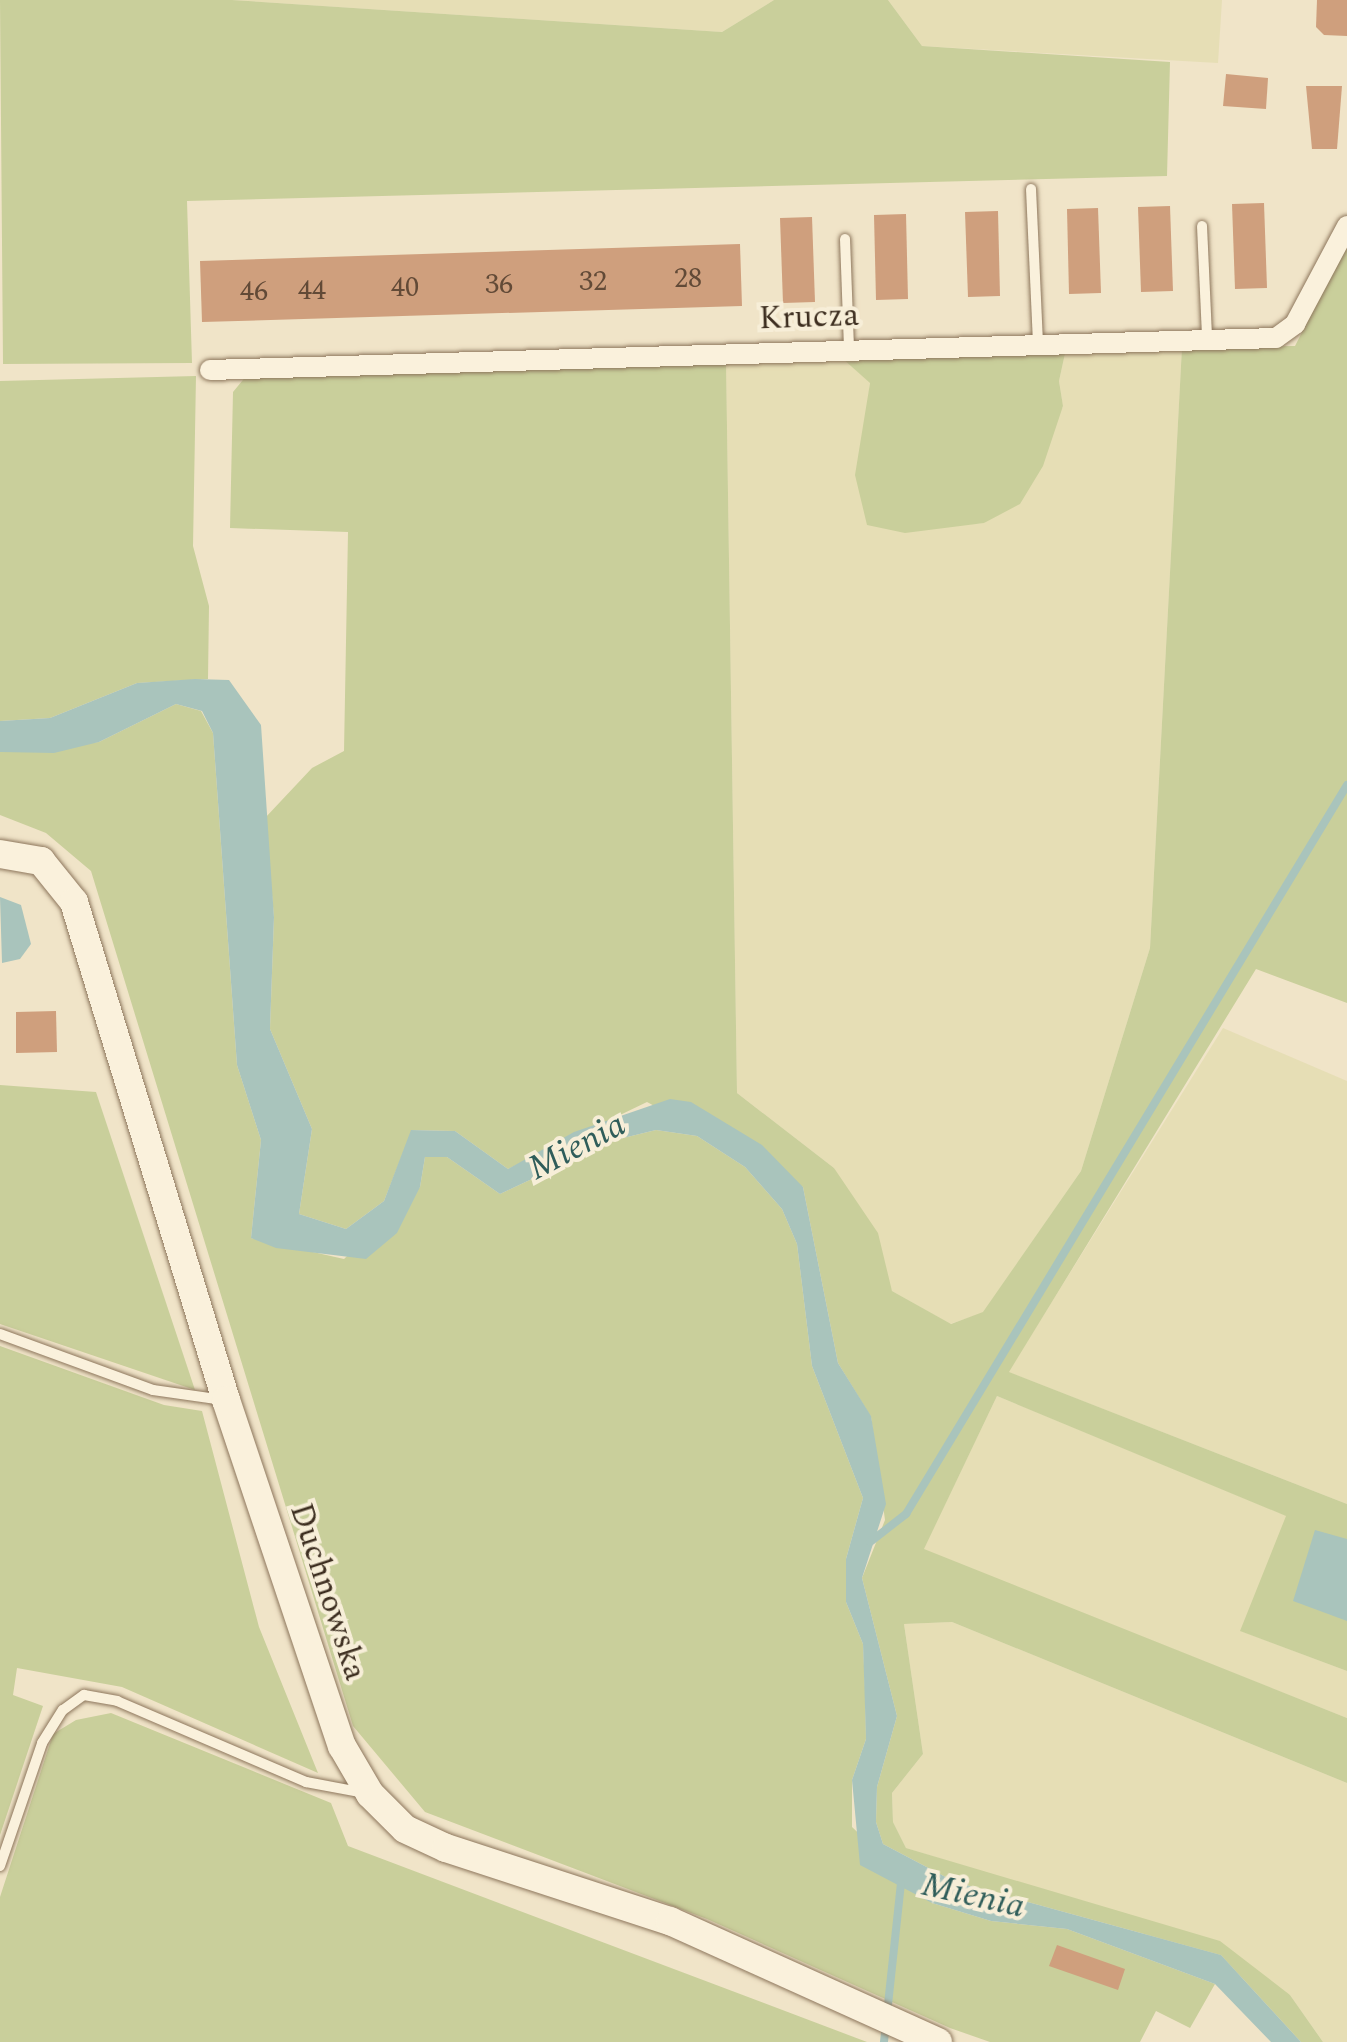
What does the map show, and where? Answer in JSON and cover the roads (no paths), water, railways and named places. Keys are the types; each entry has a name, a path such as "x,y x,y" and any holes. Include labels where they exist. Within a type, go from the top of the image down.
{"street":[{"name":"Krucza","path":"210,370 849,346 1276,338 1288,332 1347,226"},
{"name":"Duchnowska","path":"0,854 41,861 74,902 226,1400 342,1746 370,1794 405,1829 446,1848 670,1921 938,2042"}],"lane":[{"path":"1031,189 1038,342"},
{"path":"1202,226 1207,337"},
{"path":"845,238 849,346"},
{"path":"0,1334 154,1390 226,1400"},
{"path":"0,1866 42,1743 63,1710 84,1695 117,1701 306,1782 370,1794"}],"water":[{"name":"Mienia","path":"229,680 261,725 274,917 270,1029 312,1129 299,1214 346,1229 384,1201 411,1130 455,1131 508,1169 574,1132 670,1099 691,1102 762,1145 803,1187 838,1363 871,1416 886,1504 862,1578 897,1716 877,1787 876,1822 883,1844 955,1882 1221,1955 1301,2042 1271,2042 1215,1984 1067,1929 991,1921 932,1903 860,1865 852,1780 866,1739 863,1644 846,1602 846,1559 863,1498 812,1366 797,1244 782,1209 745,1167 697,1136 656,1130 615,1140 500,1194 447,1157 425,1157 420,1187 397,1233 366,1259 276,1248 251,1238 261,1140 237,1065 213,733 202,711 176,704 99,742 54,753 0,752 0,721 50,718 137,683"},
{"path":"0,897 21,905 31,944 20,959 2,963"},
{"path":"1315,1530 1347,1539 1347,1621 1293,1601"}],"waterway":[{"path":"870,1542 906,1514 1347,785"},
{"path":"884,2042 901,1884"}]}
